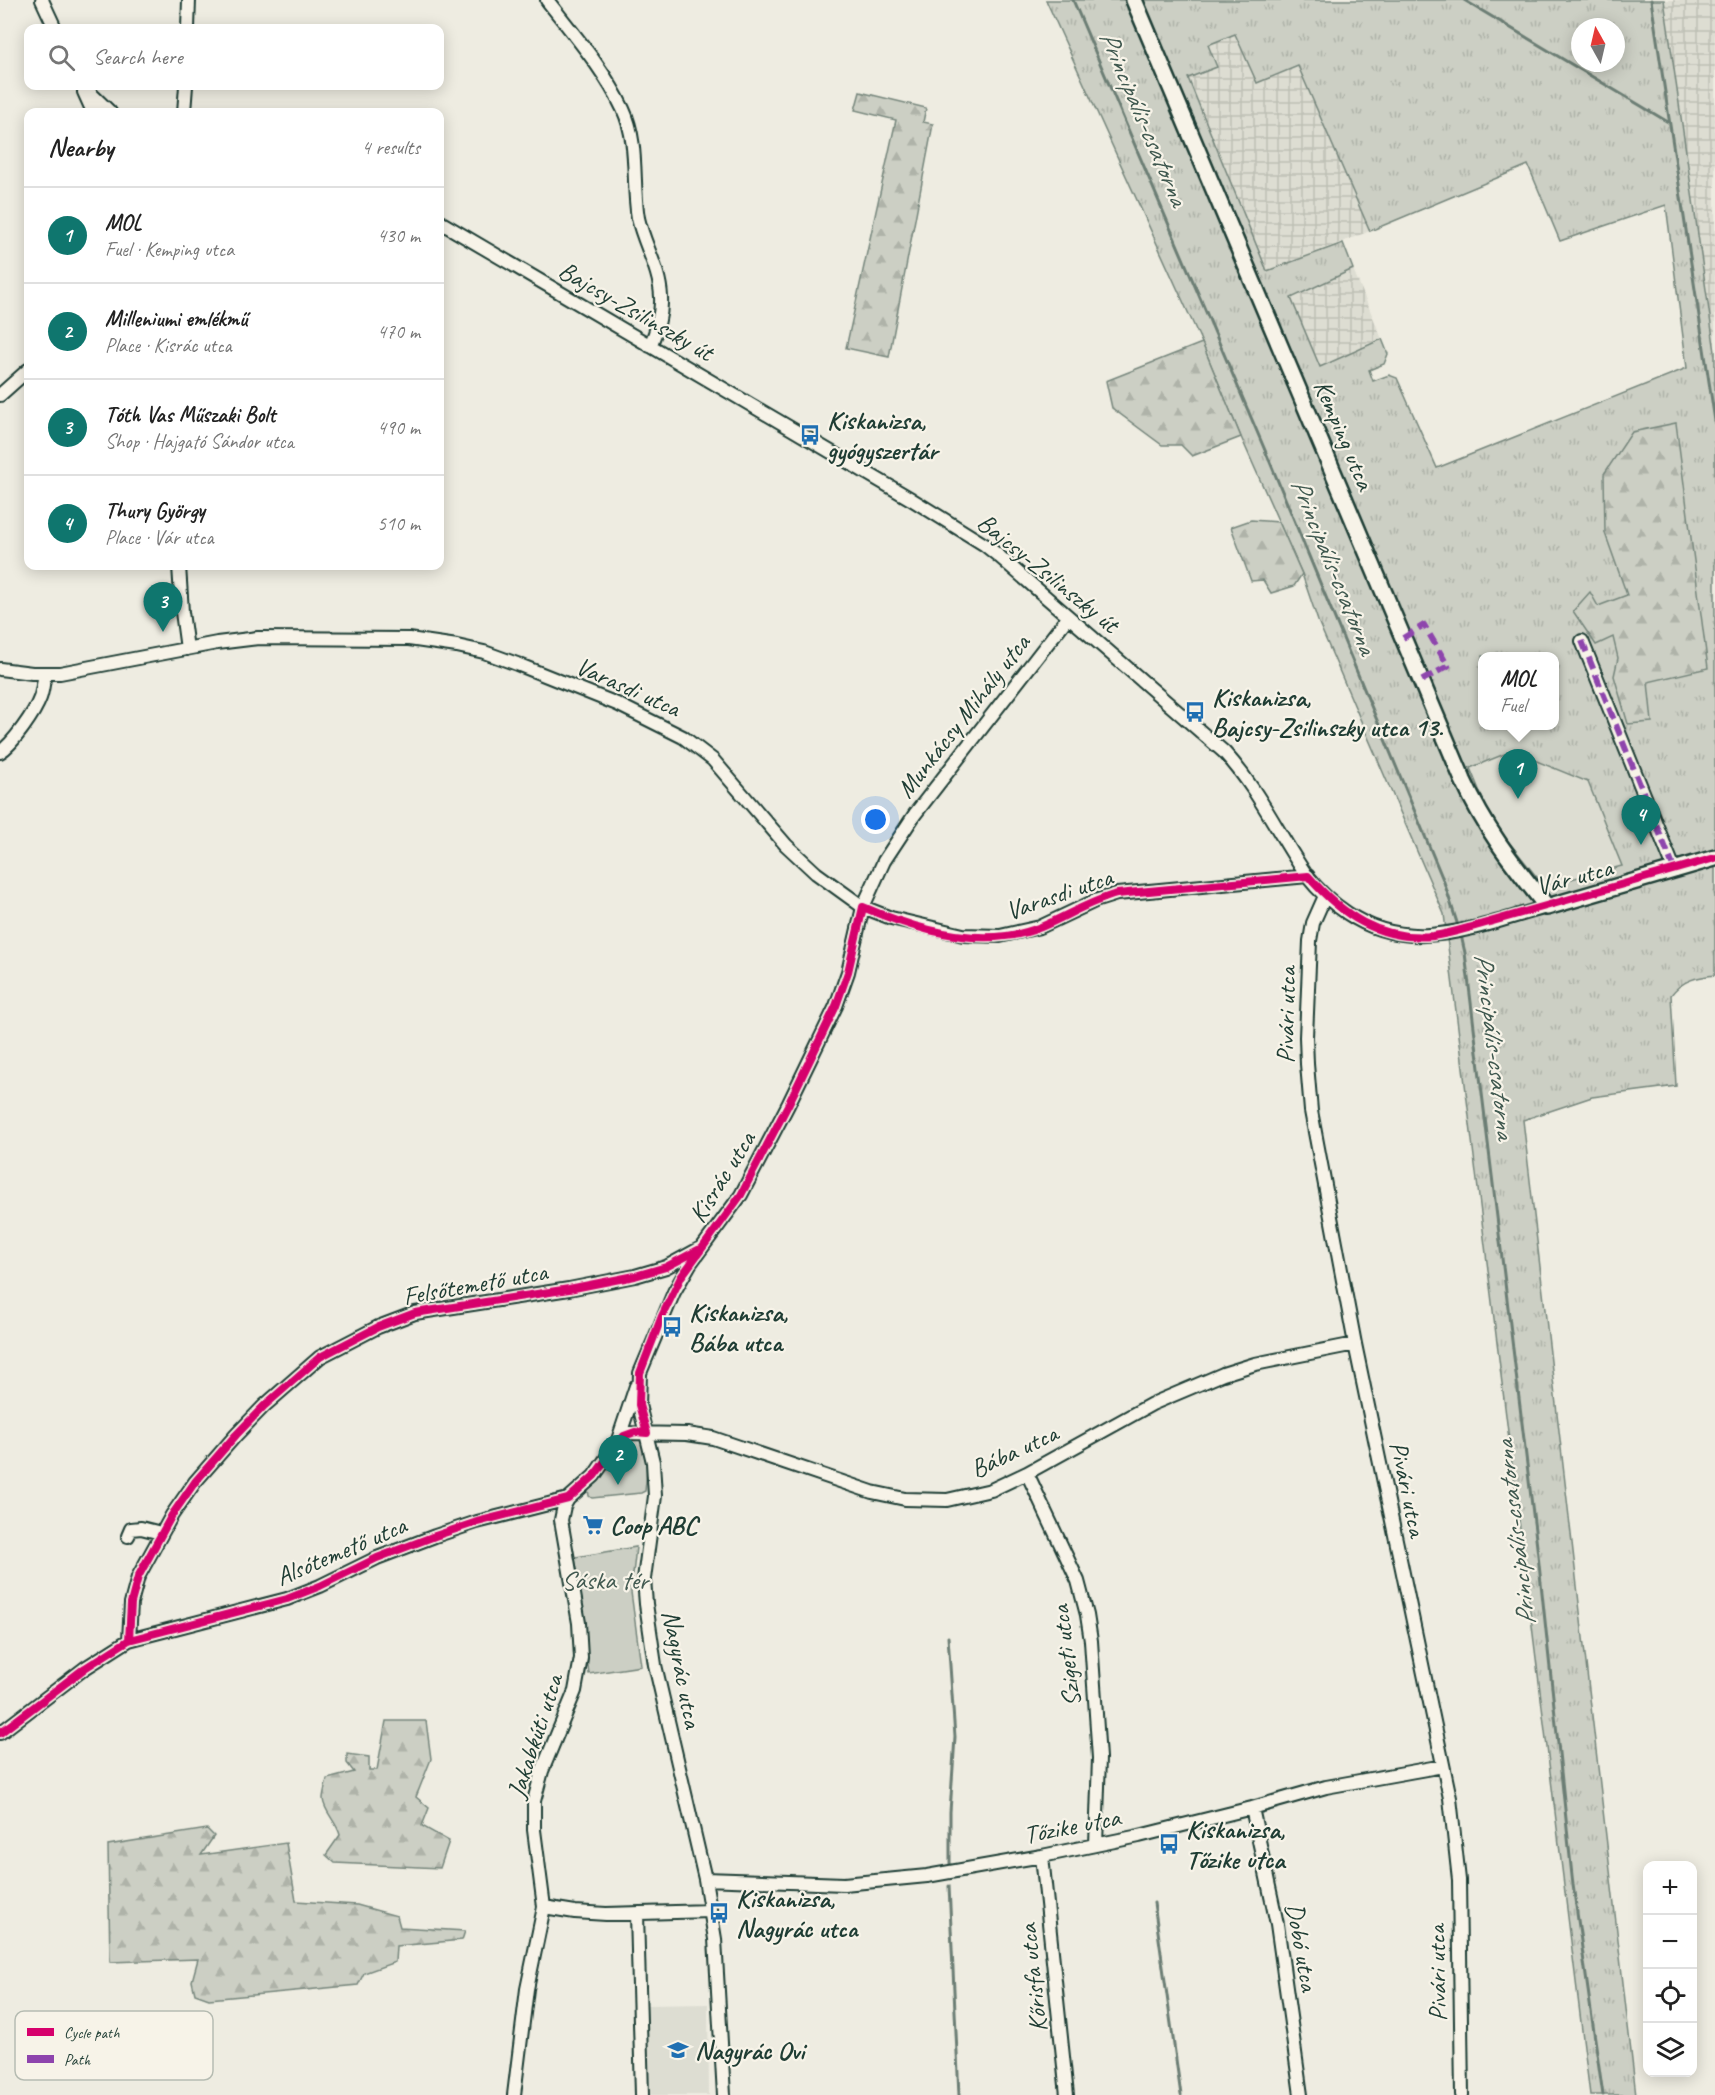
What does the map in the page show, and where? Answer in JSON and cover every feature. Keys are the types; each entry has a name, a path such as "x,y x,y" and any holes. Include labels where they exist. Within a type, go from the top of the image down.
{"main road":[{"name":"Kemping utca","path":"1134,0 1477,812 1547,907"},
{"name":"Vár utca","path":"1547,907 1715,858"}],"street":[{"path":"42,0 53,24"},
{"path":"188,24 189,0"},
{"path":"547,0 615,94 627,120 632,143 639,220 661,294 660,317 650,346"},
{"path":"84,90 91,108"},
{"path":"86,90 106,108"},
{"path":"184,108 186,90"},
{"name":"Bajcsy-Zsilinszky út","path":"444,224 901,493 985,545 1224,752 1251,784 1308,876 1325,896 1352,917 1378,930 1408,936 1446,934 1479,925"},
{"path":"0,395 24,374"},
{"path":"178,570 187,649"},
{"name":"Munkácsy Mihály utca","path":"863,907 878,872 915,814 1068,617"},
{"name":"Varasdi utca","path":"0,669 45,674 60,673 217,643 258,638 409,639 484,652 617,704 662,725 696,746 713,760 800,859 840,893 863,907 891,918 938,931 963,935 1000,936 1040,927 1095,901 1117,894 1308,876"},
{"path":"1582,641 1675,871"},
{"path":"0,752 10,744 33,712 40,699 45,674"},
{"name":"Pivári utca","path":"1325,896 1313,923 1310,941 1306,1064 1319,1158 1355,1344 1450,1798 1459,1880 1462,2095"},
{"name":"Kisrác utca","path":"647,1433 639,1406 640,1374 674,1292 703,1247 741,1196 831,1016 848,972 863,907"},
{"name":"Vár utca","path":"1479,925 1547,907"},
{"name":"Felsőtemető utca","path":"129,1640 134,1591 143,1566 161,1533 195,1482 213,1459 243,1428 320,1357 391,1321 415,1313 569,1289 635,1276 666,1267 703,1247"},
{"name":"Bába utca","path":"647,1433 713,1438 864,1489 905,1499 932,1501 961,1498 991,1490 1027,1473 1152,1404 1223,1374 1255,1364 1355,1344"},
{"path":"568,1499 594,1476 616,1444 640,1374"},
{"path":"616,1444 630,1433 647,1433"},
{"name":"Nagyrác utca","path":"647,1433 653,1462 655,1496 644,1579 646,1604 655,1665 705,1879 718,1972 724,2095"},
{"name":"Szigeti utca","path":"1027,1473 1078,1581 1088,1622 1099,1774 1096,1845"},
{"name":"Alsótemető utca","path":"0,1733 85,1668 129,1640 287,1599 320,1586 377,1558 435,1536 477,1522 568,1499"},
{"name":"Jakabkúti utca","path":"514,2095 527,1989 544,1907 534,1830 534,1802 545,1762 575,1691 581,1658 579,1623 561,1520 568,1499"},
{"path":"128,1536 131,1529 137,1527 161,1533"},
{"name":"Tőzike utca","path":"705,1879 809,1883 877,1882 927,1876 1096,1845 1174,1828 1335,1785 1443,1766"},
{"name":"Dobó utca","path":"1252,1808 1277,1924 1301,2095"},
{"name":"Kőrisfa utca","path":"1042,1856 1068,2095"},
{"path":"544,1907 575,1912 637,1914 710,1911"},
{"path":"637,1914 642,2095"}],"shaded area":[{"path":"1664,0 1715,0 1715,352"},
{"path":"1235,34 1298,66 1370,231 1267,271 1188,77 1216,67 1207,45"},
{"path":"1353,269 1382,339 1320,367 1290,298"},
{"path":"1512,751 1588,782 1622,866 1544,886 1492,821 1470,768"},
{"name":"Nagyrác Ovi","path":"708,2004 709,2095 647,2095 647,2005"}],"green space":[{"path":"1046,0 1664,0 1715,352 1715,975 1690,980 1671,995 1676,1086 1592,1097 1523,1120 1636,2095 1590,2095 1444,914 1318,621 1302,574 1202,343","holes":["1235,34 1257,83 1298,66 1370,231 1528,165 1560,241 1666,205 1687,368 1437,468 1397,378 1389,375 1373,381 1369,370 1384,364 1388,354 1382,339 1320,367 1291,298 1353,269 1343,243 1267,271 1188,78 1217,67 1208,45","1512,751 1588,782 1622,866 1544,886 1492,821 1470,768"]},
{"path":"860,92 926,108 923,122 933,124 889,357 846,348 896,120 855,110"},
{"path":"1202,343 1241,437 1192,456 1181,445 1162,445 1112,408 1106,381"},
{"path":"1676,423 1708,668 1648,682 1652,722 1628,724 1614,676 1618,658 1613,637 1596,645 1573,611 1590,592 1598,606 1627,595 1605,533 1604,474 1632,432"},
{"path":"1251,520 1279,522 1302,574 1294,586 1271,593 1263,580 1251,581 1231,527"},
{"name":"Sáska tér","path":"635,1438 642,1441 645,1453 645,1491 592,1498 589,1496 588,1489 609,1459 622,1445"},
{"name":"Sáska tér","path":"636,1547 631,1592 641,1666 589,1674 575,1557"},
{"path":"386,1721 426,1721 431,1759 416,1797 429,1808 422,1826 449,1841 440,1868 335,1863 326,1855 340,1835 324,1804 323,1797 327,1779 354,1772 347,1763 347,1754 369,1757 369,1770 377,1770"},
{"path":"207,1829 214,1836 201,1855 286,1843 296,1901 357,1905 397,1916 400,1927 465,1931 462,1940 396,1946 395,1962 364,1973 358,1985 209,1999 195,1994 192,1981 198,1959 110,1962 108,1845"}],"waterway":[{"name":"Principális-csatorna","path":"1073,0 1270,462 1444,882 1459,929"},
{"path":"1464,0 1668,122"},
{"path":"1651,0 1715,421"},
{"name":"Principális-csatorna","path":"1461,935 1538,1555 1573,1885 1603,2095"},
{"path":"948,1637 955,1737 950,1812 950,1864"},
{"path":"949,1886 959,2095"},
{"path":"1154,1903 1181,2095"}],"marked path":[{"path":"1403,638 1424,625 1448,666 1421,681"},
{"path":"1582,641 1675,871"}],"cycle path":[{"path":"0,1733 85,1668 129,1640 287,1599 320,1586 377,1558 435,1536 477,1522 568,1499 594,1476 624,1436 635,1432 647,1433 639,1405 640,1373 662,1316 681,1277 741,1195 788,1105 836,1006 848,972 863,907 928,930 974,937 997,937 1020,934 1041,927 1117,894 1308,876 1334,903 1363,922 1395,934 1433,936 1462,930 1715,858"},
{"path":"129,1640 131,1603 138,1577 172,1515 195,1482 236,1435 264,1406 320,1357 378,1327 415,1313 569,1289 635,1276 666,1267 698,1250"}],"place":[{"name":"Kiskanizsa, gyógyszertár","path":"810,435"},
{"name":"Tóth Vas Műszaki Bolt","path":"163,632"},
{"name":"Kiskanizsa, Bajcsy-Zsilinszky utca 13.","path":"1195,712"},
{"name":"MOL","path":"1518,799"},
{"name":"Thury György","path":"1641,845"},
{"name":"Kiskanizsa, Bába utca","path":"672,1327"},
{"name":"Milleniumi emlékmű","path":"618,1485"},
{"name":"Coop ABC","path":"593,1525"},
{"name":"Kiskanizsa, Tőzike utca","path":"1169,1844"},
{"name":"Kiskanizsa, Nagyrác utca","path":"719,1913"},
{"name":"Nagyrác Ovi","path":"678,2050"}]}
